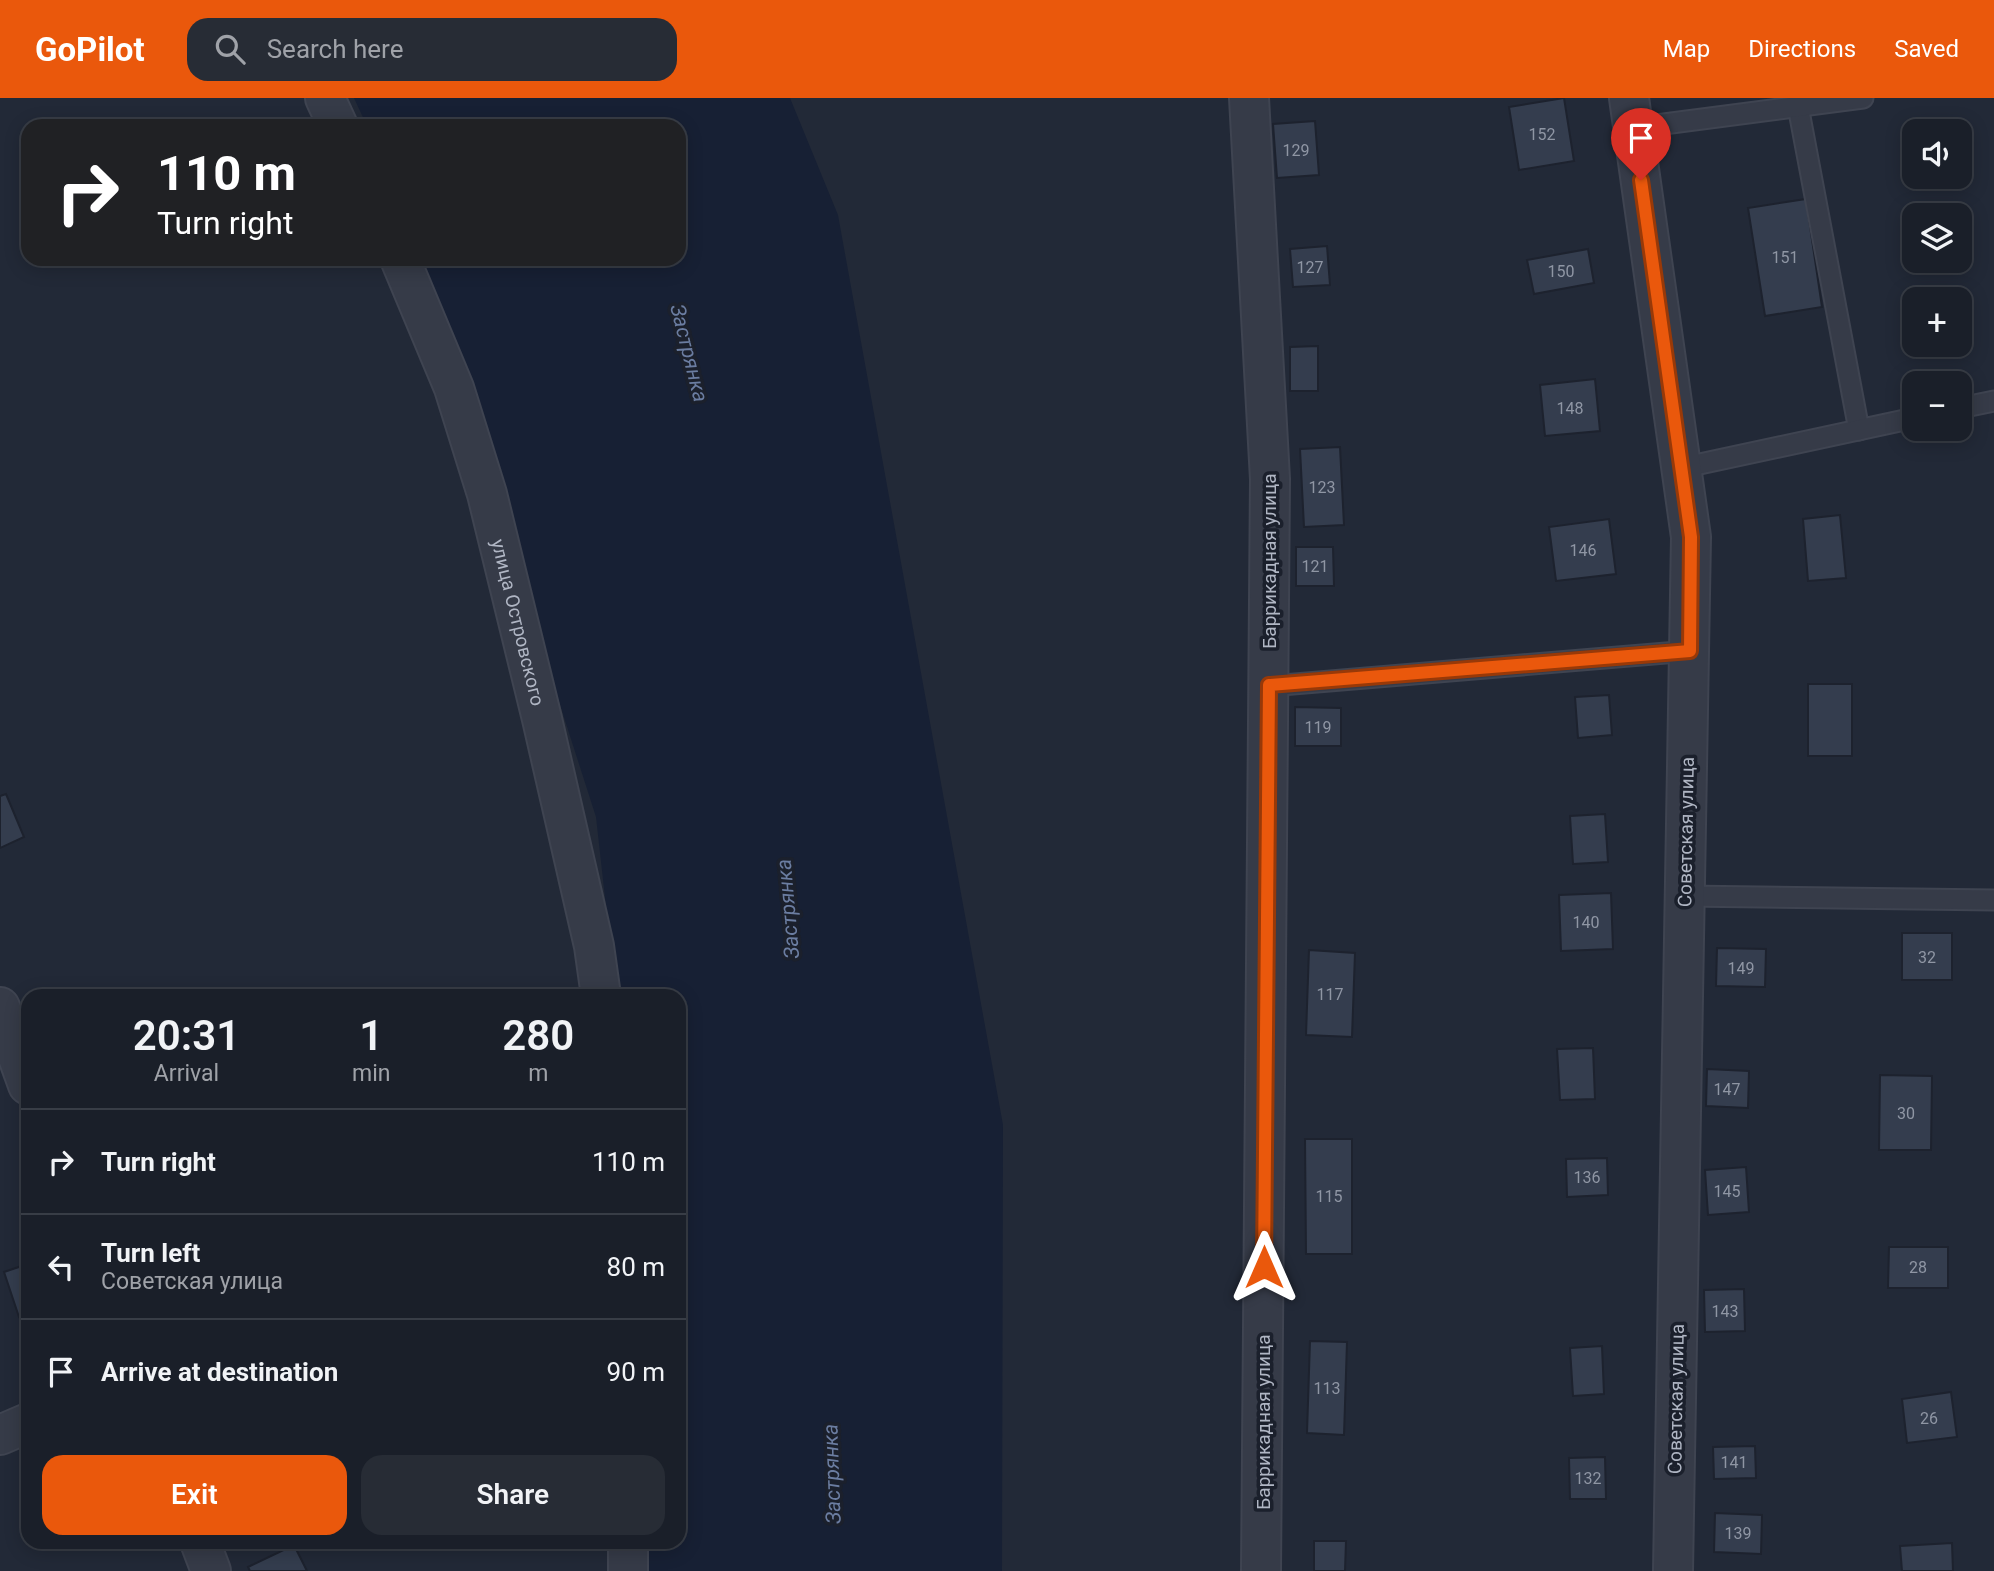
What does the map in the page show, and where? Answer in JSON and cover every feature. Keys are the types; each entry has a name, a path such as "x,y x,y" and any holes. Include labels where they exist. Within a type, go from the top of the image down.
{"street":[{"path":"325,98 335,119"},
{"name":"Баррикадная улица","path":"1249,98 1270,479 1261,1571"},
{"name":"Советская улица","path":"1631,113 1691,537 1673,1571"},
{"name":"улица Островского","path":"403,266 454,388 487,494 591,932 600,989"},
{"path":"0,1007 21,1066"},
{"path":"0,1435 21,1426"},
{"path":"203,1549 211,1571"},
{"path":"628,1549 628,1571"}],"lane":[{"path":"1631,113 1798,106 1863,98"},
{"path":"1798,106 1859,429"},
{"path":"1972,406 1994,401"},
{"path":"1681,468 1902,420"},
{"path":"1269,685 1690,651"},
{"path":"1685,896 1994,900"}],"water":[{"name":"Застрянка","path":"354,98 790,98 838,215 1003,1125 1002,1571 632,1571 634,1549 686,1549 686,989 615,989 596,817 419,266 686,266 686,119 364,119"}],"building":[{"path":"1564,98 1574,161 1519,170 1509,107"},
{"path":"1315,121 1319,175 1277,178 1273,124"},
{"path":"1806,199 1822,307 1765,316 1748,208"},
{"path":"1327,246 1330,285 1293,287 1290,249"},
{"path":"1588,249 1594,283 1534,294 1527,260"},
{"path":"1318,346 1318,391 1290,391 1290,347"},
{"path":"1595,379 1600,431 1545,436 1540,385"},
{"path":"1340,447 1344,525 1304,527 1300,449"},
{"path":"1840,515 1846,578 1808,581 1803,519"},
{"path":"1609,519 1616,574 1556,581 1549,527"},
{"path":"1296,547 1333,547 1334,586 1296,586"},
{"path":"1808,684 1852,684 1852,756 1808,756"},
{"path":"1609,695 1612,735 1578,738 1575,697"},
{"path":"1295,707 1341,708 1341,746 1295,746"},
{"path":"6,794 24,837 0,848 0,796"},
{"path":"1605,814 1608,862 1573,864 1570,816"},
{"path":"1611,893 1613,949 1561,951 1559,895"},
{"path":"1902,933 1952,933 1952,980 1902,980"},
{"path":"1717,948 1766,949 1765,987 1716,986"},
{"path":"1309,950 1355,953 1352,1037 1306,1035"},
{"path":"1593,1048 1595,1099 1560,1100 1557,1049"},
{"path":"1707,1069 1749,1071 1748,1108 1706,1106"},
{"path":"1880,1075 1932,1076 1931,1150 1879,1150"},
{"path":"1305,1139 1352,1139 1352,1254 1306,1254"},
{"path":"1607,1158 1608,1195 1567,1197 1566,1159"},
{"path":"1746,1167 1749,1212 1708,1215 1705,1170"},
{"path":"1889,1247 1948,1247 1948,1288 1888,1288"},
{"path":"21,1266 21,1316 19,1317 4,1272"},
{"path":"1744,1289 1745,1331 1705,1332 1704,1290"},
{"path":"1310,1341 1347,1342 1344,1435 1307,1433"},
{"path":"1602,1346 1604,1394 1573,1396 1570,1348"},
{"path":"1951,1392 1957,1437 1907,1443 1902,1399"},
{"path":"1755,1446 1756,1478 1714,1479 1713,1447"},
{"path":"1605,1457 1606,1499 1570,1499 1569,1458"},
{"path":"1715,1513 1762,1515 1761,1554 1714,1552"},
{"path":"1314,1541 1346,1541 1345,1571 1314,1571"},
{"path":"1952,1543 1953,1571 1902,1571 1900,1546"},
{"path":"286,1549 296,1549 307,1571 250,1571 248,1567"}],"route":[{"path":"1264,1267 1269,685 1690,651 1691,537 1641,180"}]}
